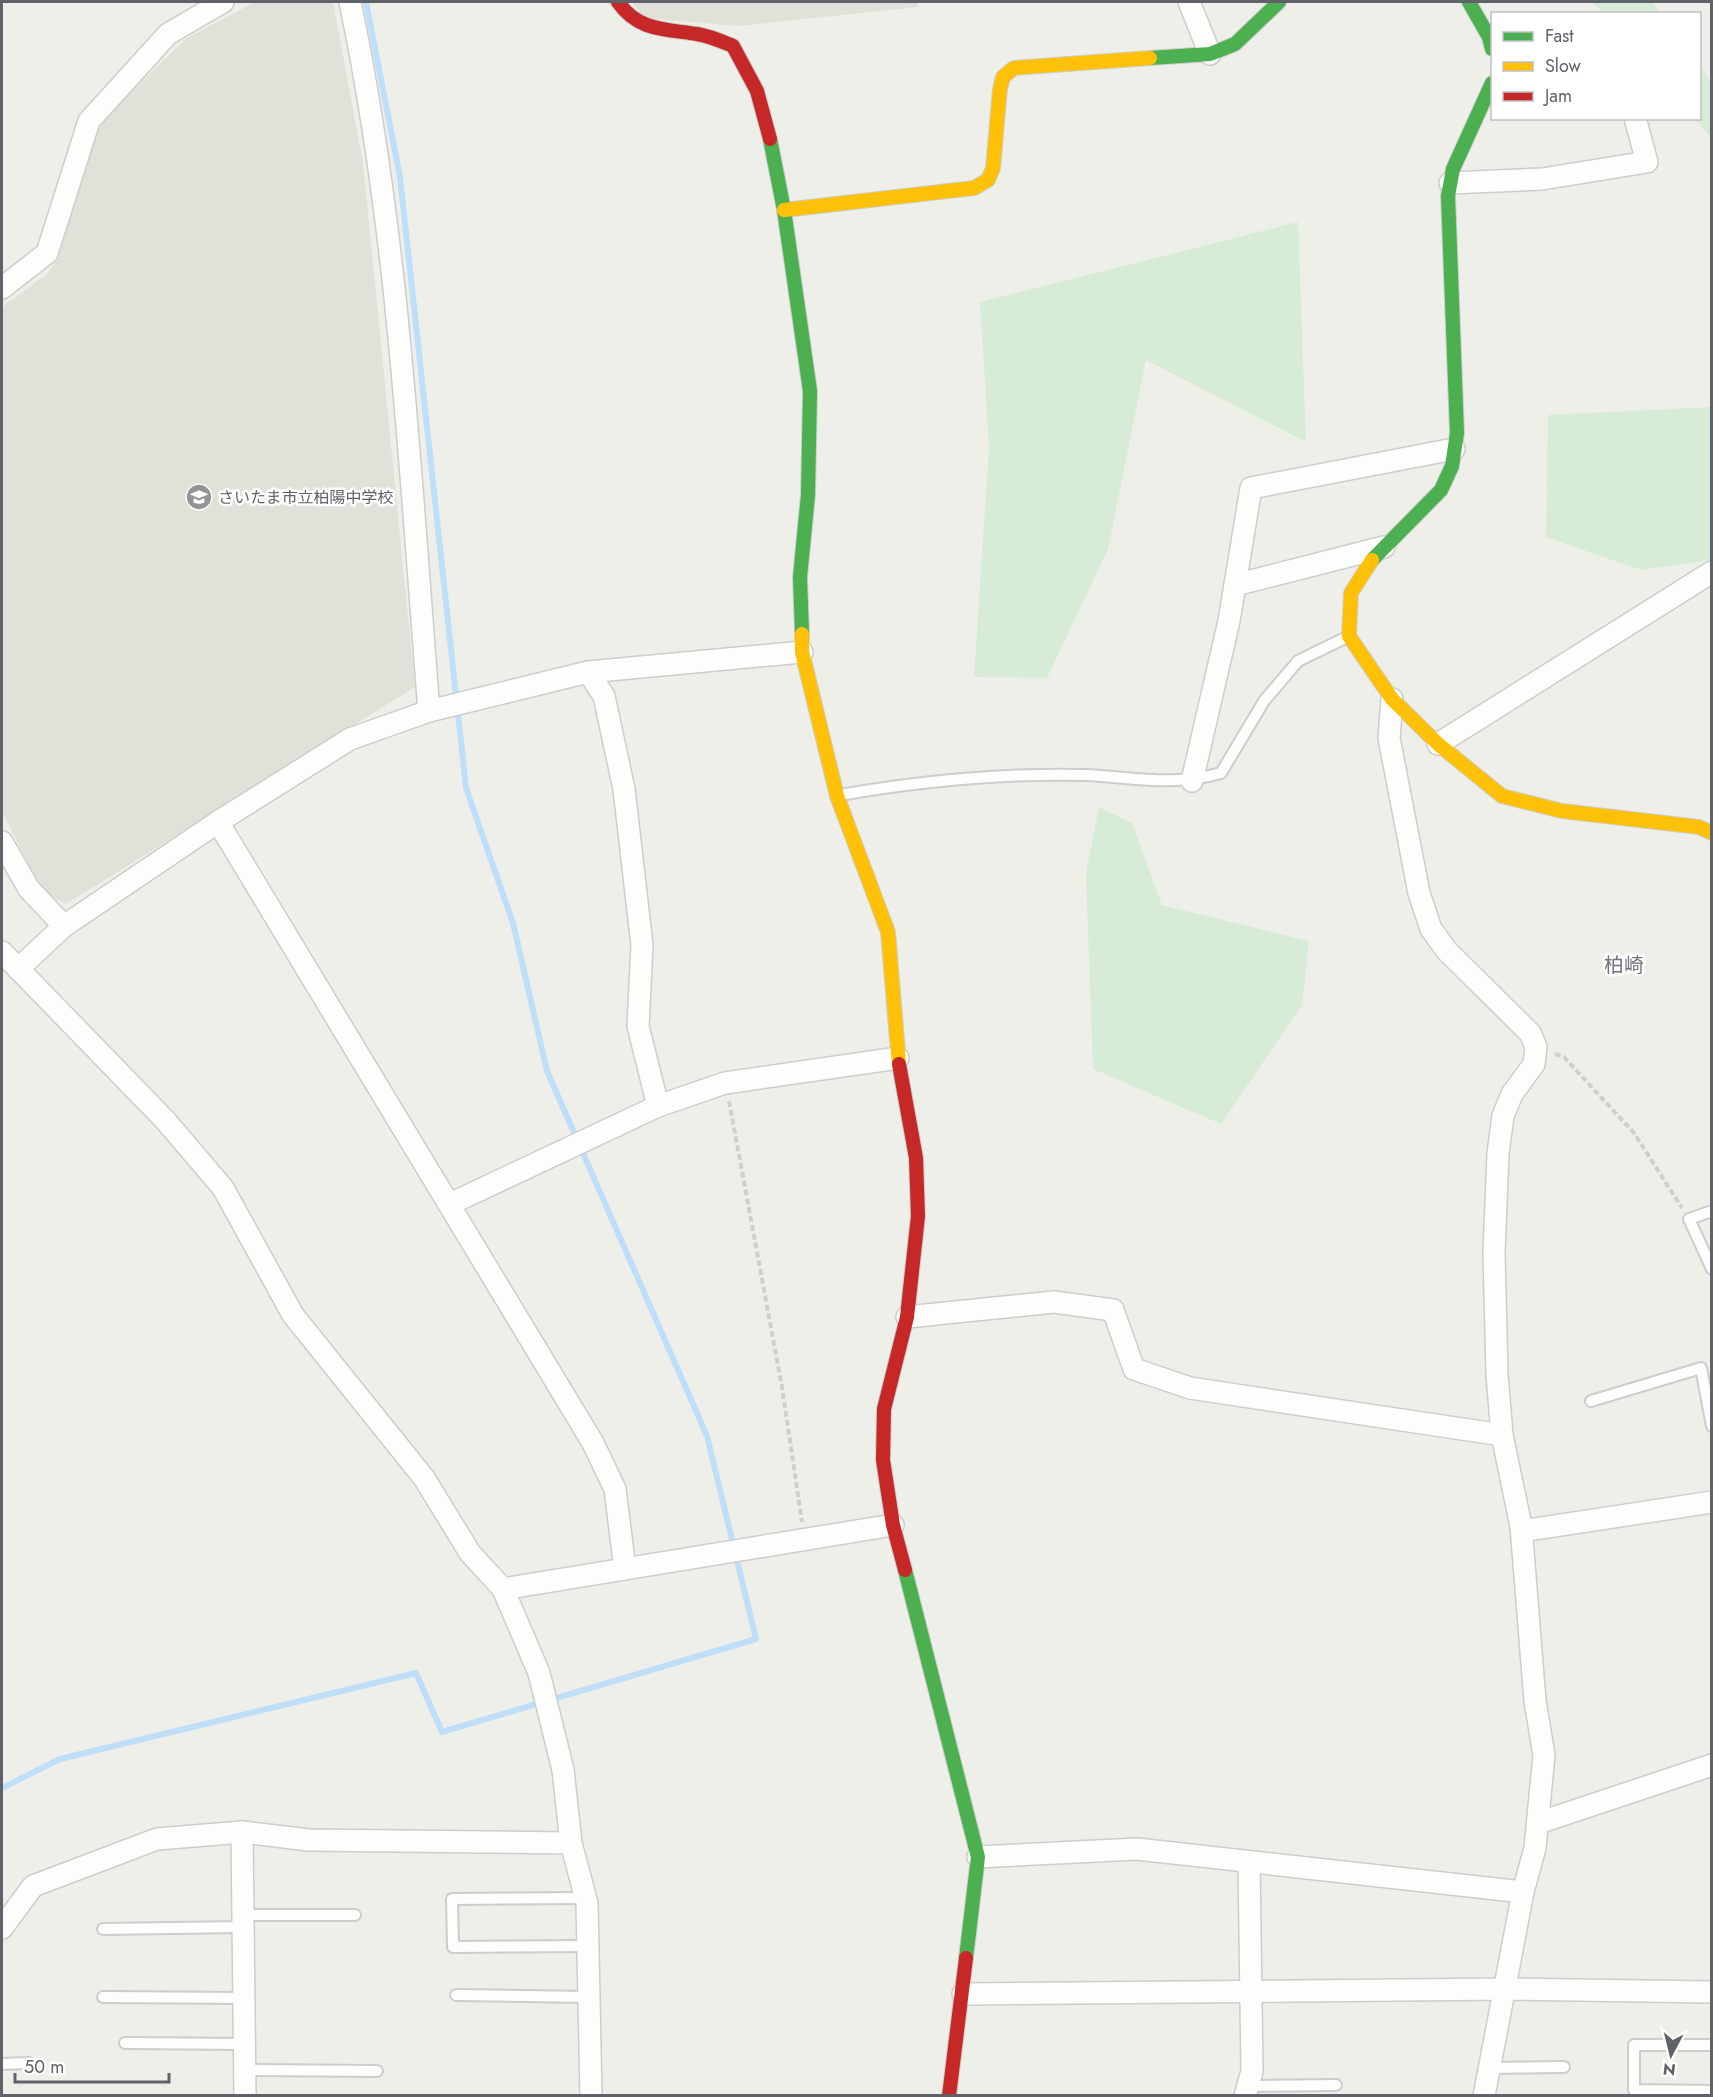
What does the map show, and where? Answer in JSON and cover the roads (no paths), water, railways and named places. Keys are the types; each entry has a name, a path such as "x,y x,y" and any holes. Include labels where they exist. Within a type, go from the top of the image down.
{"street":[{"path":"2,288 47,253 89,121 168,33 223,2"},
{"path":"350,2 370,96 399,328 429,711"},
{"path":"618,2 636,21 659,31 706,35 734,46 757,91 784,210 810,391 808,495 800,577 802,652 837,796 888,932 898,1058 916,1158 918,1216 907,1317 884,1408 883,1460 893,1525 978,1857 949,2096"},
{"path":"1189,2 1210,54"},
{"path":"784,210 974,188 988,180 993,168 1000,89 1003,77 1014,68 1210,54 1235,44 1279,2"},
{"path":"1469,2 1489,37 1491,45"},
{"path":"1491,85 1453,169 1448,196 1457,433 1452,466 1441,490 1368,564 1351,593 1349,636 1392,699 1438,744 1502,796 1562,811 1700,827 1712,834"},
{"path":"1450,183 1542,179 1647,162 1636,120"},
{"path":"1192,781 1235,585 1251,488 1454,449"},
{"path":"1235,585 1384,546"},
{"path":"1438,744 1712,572"},
{"path":"18,969 64,926 218,822 350,739 429,711 588,672 802,652"},
{"path":"588,672 604,696 624,789 642,945 638,1026 658,1106"},
{"path":"1392,699 1389,738 1419,892 1431,929 1447,951 1530,1033 1536,1047 1534,1064 1512,1094 1503,1116 1498,1153 1495,1275 1497,1374 1502,1435 1522,1531 1535,1701 1544,1755 1538,1823 1523,1892 1507,1989 1484,2096"},
{"path":"218,822 593,1443 615,1489 626,1569"},
{"path":"2,842 29,889 64,926"},
{"path":"2,952 165,1120 223,1188 293,1315 424,1478 470,1553 503,1589 539,1673 563,1770 571,1843 585,1898 591,2096"},
{"path":"450,1204 658,1106 725,1083 898,1058"},
{"path":"907,1317 1054,1302 1113,1310 1134,1369 1190,1388 1502,1435"},
{"path":"1522,1531 1712,1502"},
{"path":"503,1589 893,1525"},
{"path":"1538,1823 1712,1765"},
{"path":"2,1928 33,1886 157,1839 242,1832 309,1840 571,1843"},
{"path":"242,1832 245,2096"},
{"path":"978,1857 1137,1849 1523,1892"},
{"path":"1246,2091 1252,2071 1249,1862"},
{"path":"963,1994 1507,1989 1712,1992"}],"lane":[{"path":"837,796 911,783 962,778 1085,775 1192,781 1221,773 1264,701 1298,661 1349,636"},
{"path":"1712,1211 1689,1219 1712,1269"},
{"path":"1591,1401 1701,1368 1712,1426"},
{"path":"585,1898 452,1899 453,1947 588,1946"},
{"path":"103,1929 355,1915"},
{"path":"456,1995 589,1996"},
{"path":"103,1997 244,1998"},
{"path":"125,2043 245,2044"},
{"path":"1712,2045 1634,2045 1634,2090 1712,2091"},
{"path":"2,2064 29,2063"},
{"path":"1490,2068 1564,2067"},
{"path":"245,2070 377,2072"},
{"path":"1246,2091 1336,2085"}],"waterway":[{"path":"2,1788 60,1759 416,1673 442,1732 756,1639 707,1436 547,1071 513,923 466,788 400,177 366,2"}],"place":[{"name":"さいたま市立柏陽中学校","path":"199,497"}],"district":[{"name":"柏崎","path":"1624,965"}]}
